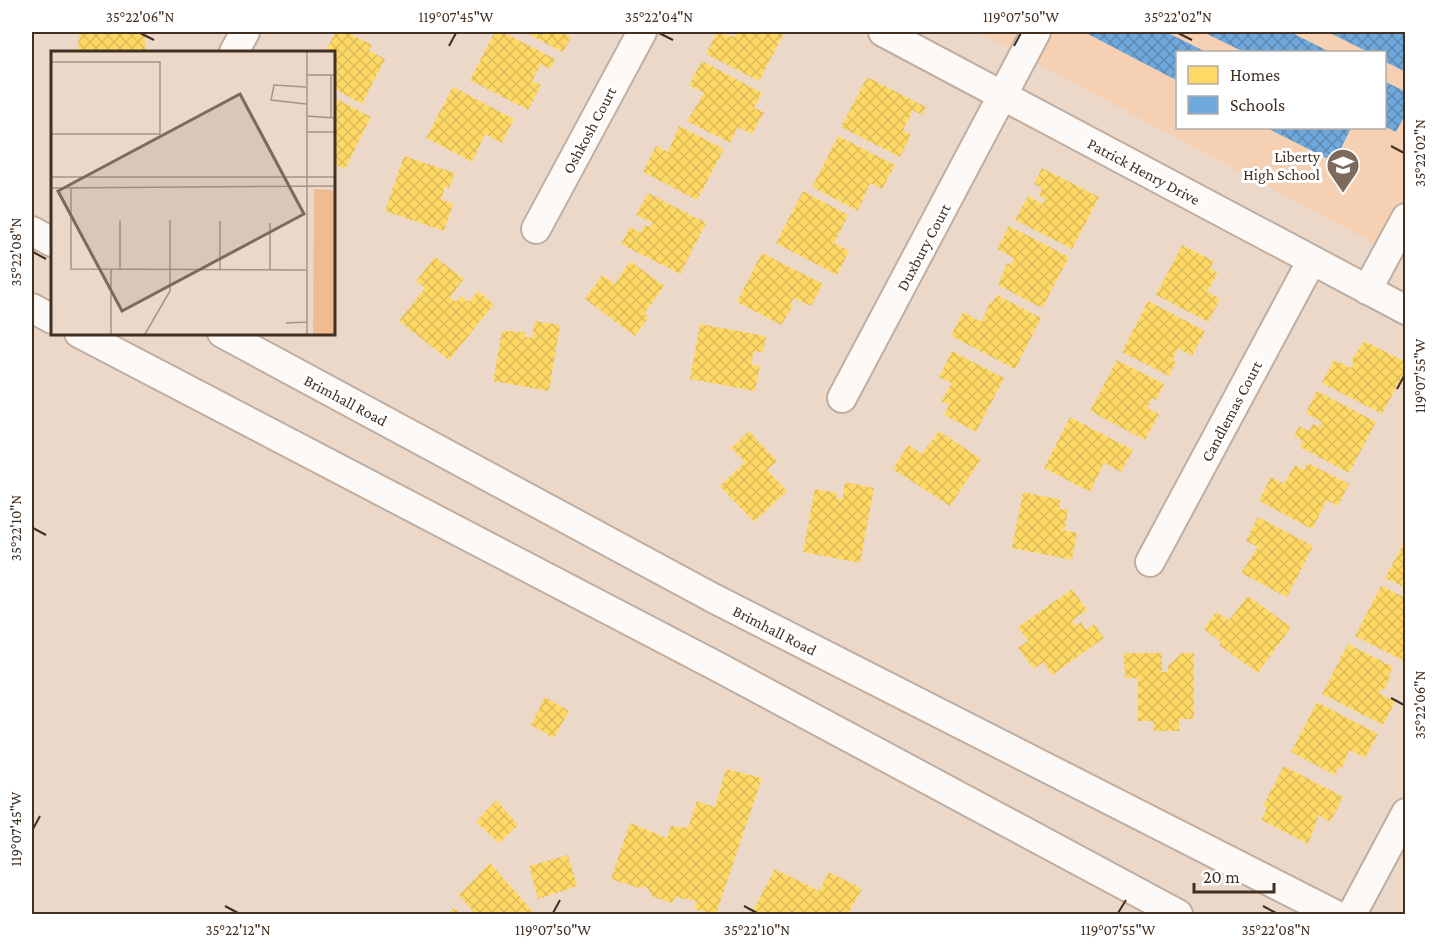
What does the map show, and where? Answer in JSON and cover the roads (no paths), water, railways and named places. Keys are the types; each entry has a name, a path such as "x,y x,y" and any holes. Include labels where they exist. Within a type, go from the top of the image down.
{"street":[{"name":"Oshkosh Court","path":"536,229 642,32"},
{"name":"Patrick Henry Drive","path":"883,32 1406,310"},
{"name":"Duxbury Court","path":"842,398 1036,32"},
{"path":"1367,290 1406,218"},
{"path":"32,231 51,241"},
{"name":"Candlemas Court","path":"1150,562 1312,260"},
{"path":"32,308 51,318"},
{"path":"81,334 720,668 1178,915"},
{"name":"Brimhall Road","path":"224,334 712,598 1334,915"},
{"path":"1352,915 1406,813"}],"place":[{"name":"Liberty High School","path":"1343,194"}]}
